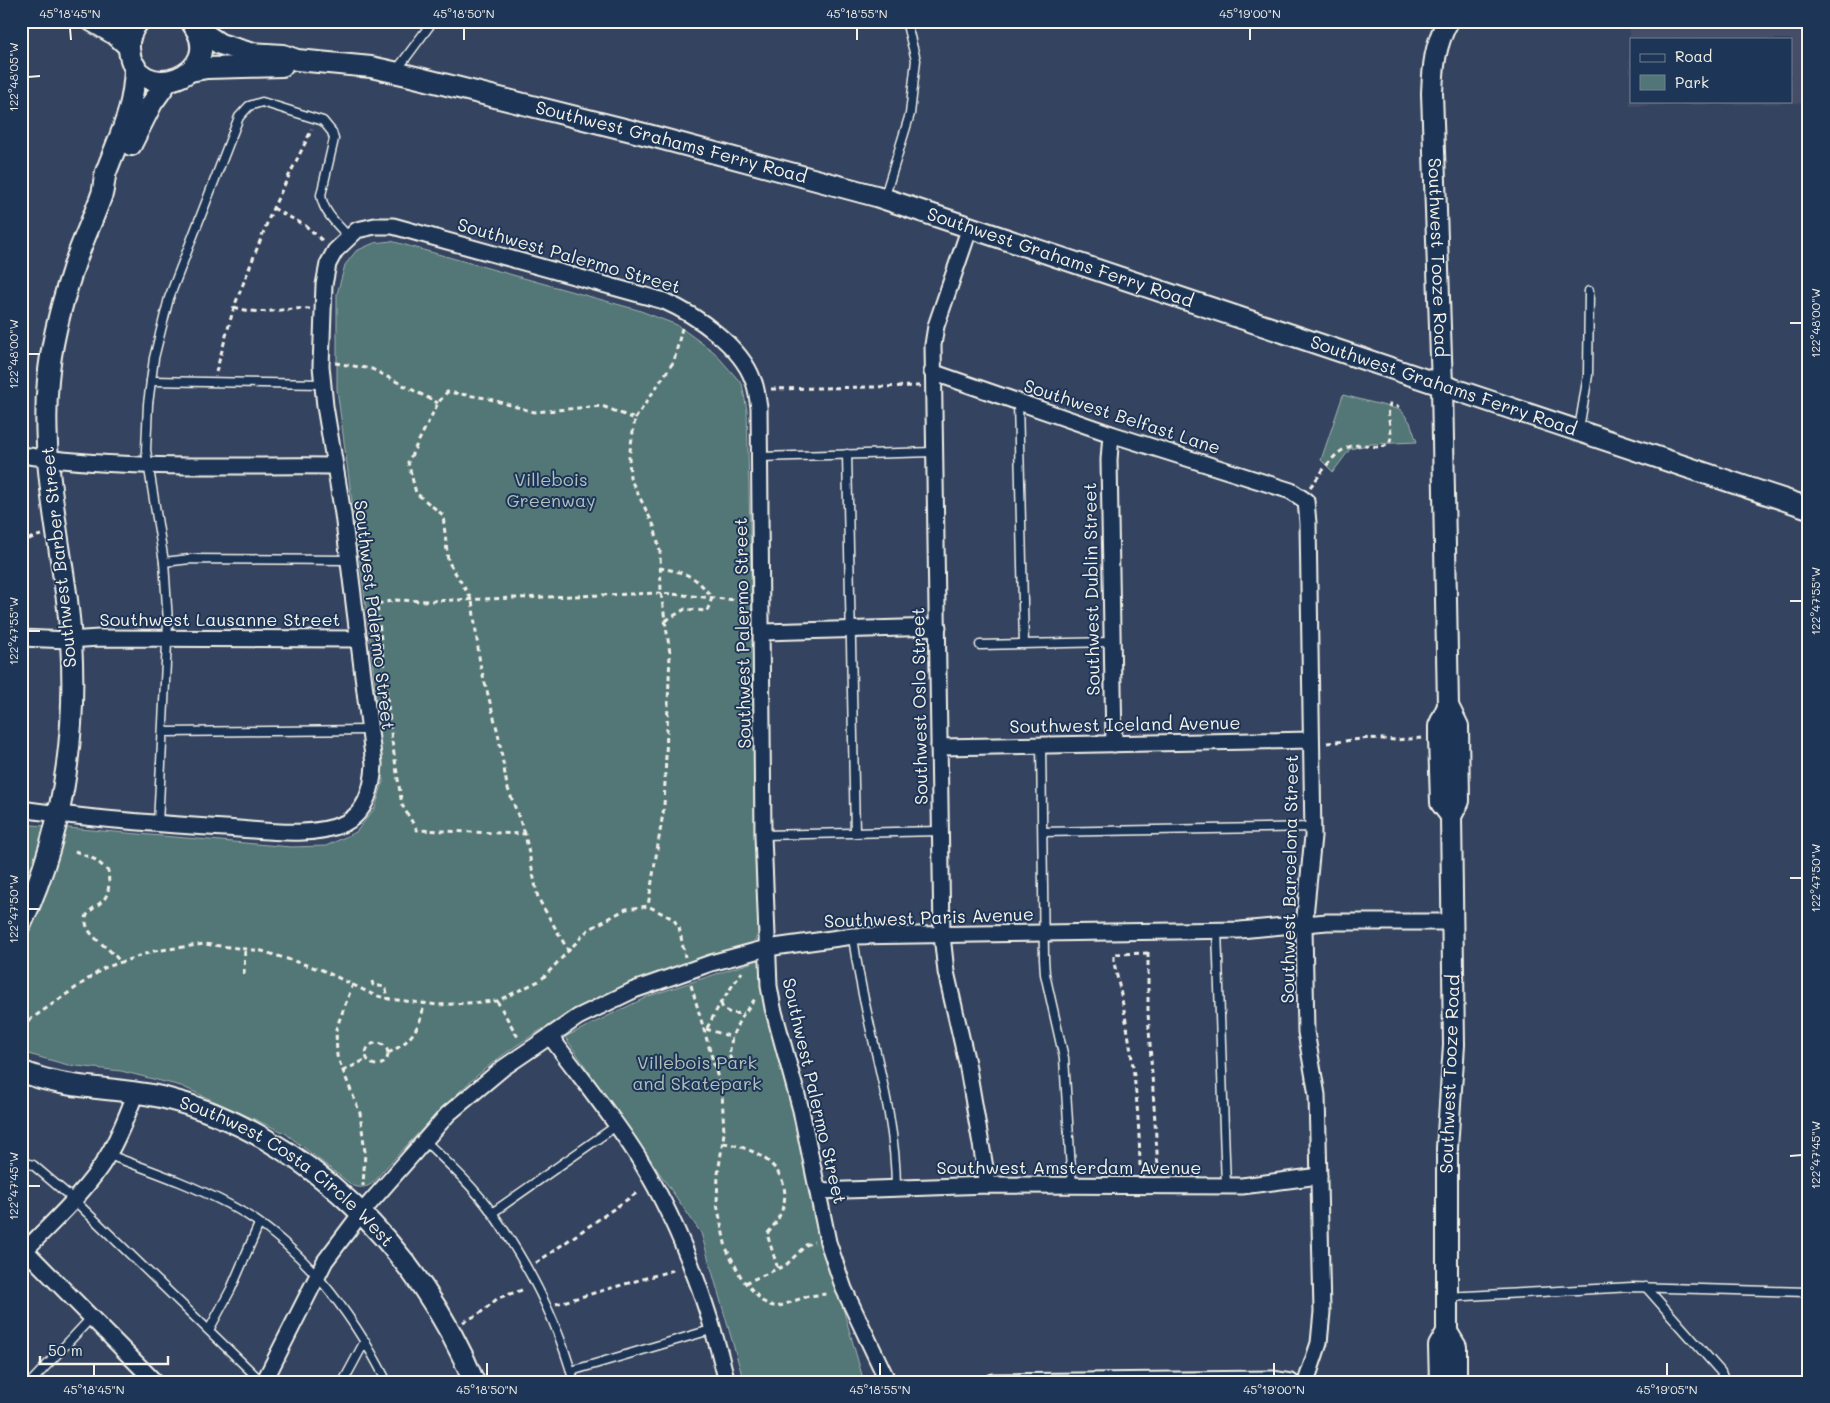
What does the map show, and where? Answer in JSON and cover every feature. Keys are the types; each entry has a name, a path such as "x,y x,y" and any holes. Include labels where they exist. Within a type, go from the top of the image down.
{"main road":[{"path":"92,21 129,47"},
{"path":"129,47 131,33 139,21"},
{"path":"190,71 198,58 200,48 194,25"},
{"name":"Southwest Grahams Ferry Road","path":"194,25 220,44 250,53 283,55 297,60 371,67 394,72 648,135 884,199 1809,508"},
{"name":"Southwest Tooze Road","path":"1442,26 1433,63 1432,93 1442,386 1448,706 1439,726 1439,738 1440,803 1451,816"},
{"name":"Southwest Barber Street","path":"21,924 44,868 58,815 67,768 71,718 67,602 48,459 46,422 48,378 55,340 72,273 103,191 105,175 128,118 134,96 135,66 129,47"},
{"name":"Southwest Grahams Ferry Road","path":"167,82 177,80 190,71 207,68 279,67 297,60"},
{"path":"135,66 148,78 167,82"},
{"name":"Southwest Barber Street","path":"103,191 116,178 140,124 167,82"},
{"name":"Southwest Tooze Road","path":"1440,1382 1439,1346 1447,1332 1447,1148 1454,1045 1451,816 1459,801 1458,726 1448,706"},
{"name":"Southwest Costa Circle West","path":"21,1071 48,1081 136,1092 164,1098 208,1111 278,1146 311,1169 362,1212 420,1284 449,1328 474,1382"},
{"name":"Southwest Tooze Road","path":"1447,1332 1456,1347 1456,1382"}],"street":[{"name":"Southwest Palermo Street","path":"21,809 58,815 158,824 292,832 332,827 346,822 364,803 373,784 374,764 359,639 322,384 323,310 326,271 334,251 348,236 366,228 393,226 664,301 690,313 714,331 745,364 756,389 759,407 760,457 763,835 767,948 773,1008 793,1077 827,1238 844,1289 888,1382"},
{"name":"Southwest Oslo Street","path":"970,227 936,326 932,379 938,627 940,831 942,935 946,972 969,1071 988,1185"},
{"name":"Southwest Belfast Lane","path":"932,379 1018,402 1301,496"},
{"name":"Southwest Dublin Street","path":"1111,434 1109,460 1114,744"},
{"path":"21,455 48,459 148,465 334,466"},
{"name":"Southwest Barcelona Street","path":"1301,496 1306,501 1308,523 1313,827 1304,926 1306,1032 1316,1095 1322,1312 1319,1342 1306,1382"},
{"path":"762,632 938,627"},
{"name":"Southwest Lausanne Street","path":"21,638 69,640 99,638 166,640 359,639"},
{"name":"Southwest Iceland Avenue","path":"939,747 1312,740"},
{"name":"Southwest Paris Avenue","path":"263,1382 325,1261 362,1212 448,1114 503,1068 578,1017 634,990 688,971 767,948 853,936 1216,930 1304,926 1327,922 1452,922"},
{"path":"550,1036 639,1159 667,1209 692,1264 714,1329 727,1382"},
{"path":"136,1092 108,1155 73,1200 23,1252 91,1318 149,1380"},
{"name":"Southwest Amsterdam Avenue","path":"818,1192 988,1185 1242,1186 1319,1176"},
{"path":"992,1382 1272,1379 1291,1382"}],"lane":[{"path":"394,72 433,21"},
{"path":"884,199 910,114 916,60 906,21"},
{"path":"158,824 168,622 164,562 153,486 148,465 146,434 151,381 158,337 169,298 239,117 249,106 262,102 317,118 328,125 334,139 321,195 322,202 328,214 348,236"},
{"path":"1579,432 1588,375 1589,291"},
{"path":"151,381 322,384"},
{"path":"1018,402 1024,644"},
{"path":"760,457 934,452"},
{"path":"847,454 855,833"},
{"path":"164,562 190,559 348,560"},
{"path":"980,646 1112,642"},
{"path":"164,732 370,730"},
{"path":"1041,746 1045,974 1064,1058 1072,1186"},
{"path":"1043,832 1313,827"},
{"path":"763,835 940,831"},
{"path":"1216,930 1226,1186"},
{"path":"853,936 862,995 888,1098 896,1153 896,1189"},
{"path":"492,1212 616,1126"},
{"path":"425,1141 453,1168 492,1212 535,1284 574,1382"},
{"path":"108,1155 187,1184 228,1204 259,1224 294,1252 337,1301 365,1341 387,1382"},
{"path":"21,1162 33,1165 73,1200 263,1382"},
{"path":"209,1330 231,1289 259,1224"},
{"path":"1447,1297 1646,1287 1806,1292"},
{"path":"1646,1287 1721,1372 1725,1382"},
{"path":"31,1382 91,1318"},
{"path":"571,1371 714,1329"},
{"path":"343,1382 365,1341"}],"path":[{"path":"213,382 234,307 273,208 317,118"},
{"path":"273,208 306,226 334,251"},
{"path":"234,307 252,313 291,308 323,310"},
{"path":"648,906 664,807 670,653 661,593 660,551 654,526 630,478 629,457 634,418 674,361 679,332 690,313"},
{"path":"322,361 372,369 438,403"},
{"path":"756,389 932,379"},
{"path":"568,952 538,898 524,834 507,786 498,733 480,664 472,600 448,562 443,515 416,493 408,462 438,403 447,392 486,398 534,412 602,406 634,418"},
{"path":"1301,496 1339,451 1363,445 1376,448 1389,444 1392,434 1388,411 1390,404 1399,407"},
{"path":"660,568 681,571 702,583 712,598"},
{"path":"524,834 417,830 402,805 392,741 377,604 396,600 472,600 661,593 762,603"},
{"path":"666,621 685,609 707,611 712,598"},
{"path":"1312,740 1324,743 1370,738 1439,738"},
{"path":"76,851 96,860 108,871 108,890 105,898 92,908 86,917 87,925 91,933 120,962"},
{"path":"21,1026 104,968 154,951 194,946 245,948 262,951 322,970 389,999 438,1005 497,1001 541,980 588,930 626,909 648,906 665,914 679,927 688,971 722,1092 723,1143 718,1174 717,1204 720,1228 726,1248 745,1283 762,1301 777,1307 808,1296 827,1294"},
{"path":"1148,931 1148,1013 1159,1186"},
{"path":"244,974 245,948"},
{"path":"1148,953 1114,954 1114,963 1132,1050 1138,1108 1140,1167 1158,1166"},
{"path":"705,1029 747,964"},
{"path":"372,981 373,985 384,988 389,999"},
{"path":"353,984 336,1029 337,1056 360,1113 365,1152 362,1212"},
{"path":"732,1060 729,1056 732,1037 744,1013 756,997"},
{"path":"497,1001 519,1039"},
{"path":"721,1002 724,1010 744,1013"},
{"path":"388,1052 400,1047 409,1039 420,1022 424,1003"},
{"path":"705,1029 732,1037"},
{"path":"374,1044 384,1046 388,1052 385,1062 378,1065 371,1064 367,1059 368,1048 374,1044"},
{"path":"344,1071 367,1059"},
{"path":"723,1143 745,1147 759,1153 778,1172 784,1193 782,1209 779,1219 767,1234 778,1269"},
{"path":"526,1270 638,1192"},
{"path":"745,1283 786,1265 806,1245 827,1238"},
{"path":"546,1308 692,1264"},
{"path":"449,1328 479,1314 498,1298 520,1292 535,1284"}],"shaded area":[{"path":"1629,21 1809,21 1809,103 1630,106"}],"green space":[{"name":"Villebois Greenway","path":"391,241 638,310 677,325 714,352 742,384 747,410 760,931 753,943 624,988 564,1017 525,1040 472,1080 426,1125 376,1180 370,1185 358,1187 353,1186 285,1133 181,1086 121,1071 68,1065 21,1052 21,824 291,847 326,846 356,832 375,808 383,782 371,645 337,389 337,294 345,265 356,251 374,243"},
{"path":"1343,395 1401,410 1410,422 1417,442 1371,444 1350,449 1333,472 1321,460"},
{"name":"Villebois Park and Skatepark","path":"759,960 796,1106 824,1242 864,1382 744,1382 701,1233 565,1037 649,996"}]}
